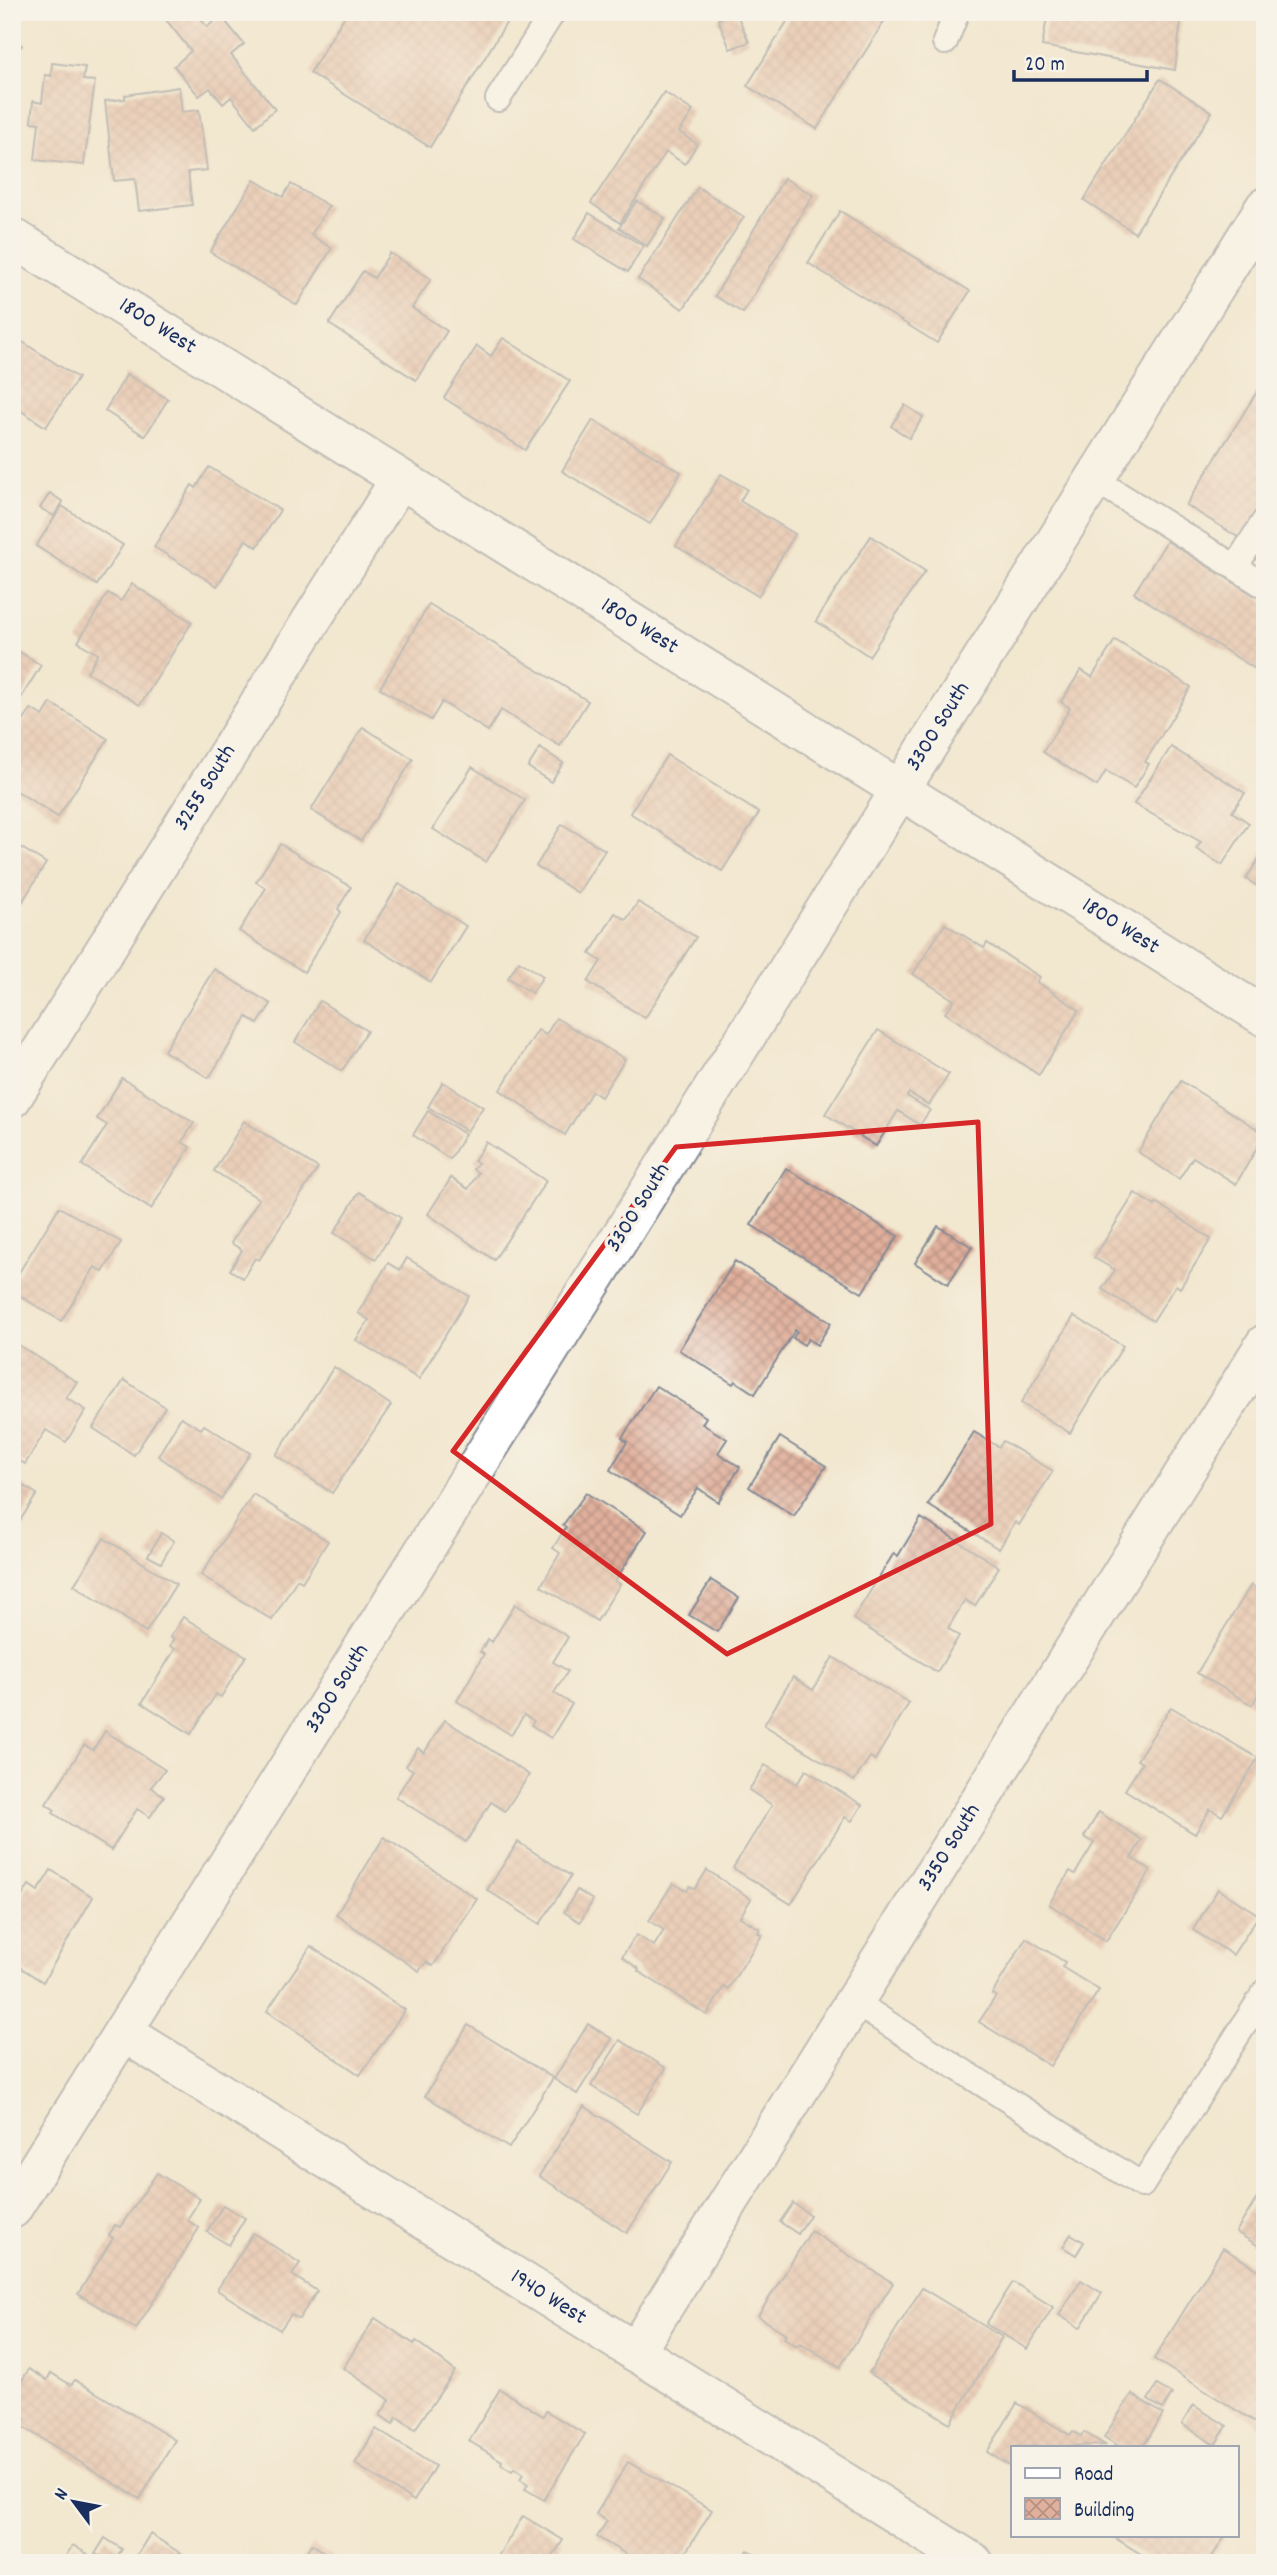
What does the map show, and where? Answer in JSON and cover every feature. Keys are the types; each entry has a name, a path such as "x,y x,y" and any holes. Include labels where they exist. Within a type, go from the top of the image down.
{"street":[{"name":"3300 South","path":"12,2209 1265,207"},
{"name":"1800 West","path":"12,237 1265,1017"},
{"name":"3255 South","path":"12,1098 400,479"},
{"name":"3350 South","path":"635,2351 1265,1344"},
{"name":"1940 West","path":"123,2032 974,2563"}],"lane":[{"path":"498,99 552,12"},
{"path":"945,42 957,12"},
{"path":"1094,479 1265,586"},
{"path":"1234,567 1265,520"},
{"path":"854,2001 1142,2185 1265,1992"}],"highlighted area":[{"path":"978,1122 991,1524 727,1654 453,1451 676,1147"}],"building":[{"path":"177,12 196,12 207,27 221,16 244,44 231,55 275,109 255,127 231,97 223,104 210,88 199,96 174,66 191,51 167,21"},
{"path":"347,12 513,12 430,147 310,73"},
{"path":"736,12 749,42 730,49 718,19"},
{"path":"793,12 883,12 888,15 817,129 747,86"},
{"path":"1048,12 1182,12 1175,70 1042,46"},
{"path":"12,24 20,28 15,41 22,45 12,60"},
{"path":"52,63 85,67 83,80 95,81 84,165 35,160 39,123 31,122 33,101 42,103 45,75 51,76"},
{"path":"1160,79 1212,112 1135,233 1084,200"},
{"path":"179,87 182,112 199,110 207,170 188,172 192,205 139,211 135,179 114,181 105,101 125,99 125,95"},
{"path":"664,92 693,111 679,132 697,144 685,164 666,152 620,223 591,203"},
{"path":"784,178 813,195 743,313 715,296"},
{"path":"254,180 283,197 291,184 329,206 311,235 332,248 297,305 210,252"},
{"path":"698,187 744,217 683,309 638,279"},
{"path":"637,201 665,218 647,246 619,228"},
{"path":"840,211 970,291 937,343 808,263"},
{"path":"589,213 643,246 628,272 574,239"},
{"path":"390,253 431,279 412,308 447,331 416,380 329,324 363,271 374,278"},
{"path":"12,335 78,378 46,427 12,405"},
{"path":"503,338 570,381 525,450 444,398 477,346 491,356"},
{"path":"127,374 168,399 145,436 105,411"},
{"path":"1265,379 1265,502 1241,539 1186,505"},
{"path":"905,405 923,417 909,438 891,426"},
{"path":"593,420 681,472 650,524 562,471"},
{"path":"209,467 280,510 257,547 246,540 217,586 154,547 192,485 196,488"},
{"path":"721,474 747,489 740,501 795,534 758,596 676,546"},
{"path":"50,493 63,502 54,516 40,508"},
{"path":"62,506 123,545 97,585 36,546"},
{"path":"871,536 925,571 869,656 816,621"},
{"path":"1167,541 1265,602 1265,675 1134,593"},
{"path":"132,584 192,622 140,705 87,672 98,654 78,642 108,593 121,601"},
{"path":"429,604 588,701 560,746 501,710 488,731 442,702 431,720 380,688"},
{"path":"1115,640 1191,687 1145,762 1149,764 1134,788 1106,771 1097,786 1043,752 1070,708 1061,702 1081,670 1092,677"},
{"path":"12,647 41,665 12,713"},
{"path":"51,703 108,739 58,817 12,788 12,739 31,709 43,716"},
{"path":"363,727 413,759 361,841 311,810"},
{"path":"1171,747 1245,793 1232,812 1249,823 1222,865 1196,849 1201,842 1134,804"},
{"path":"540,748 563,763 551,782 528,767"},
{"path":"667,755 759,813 722,871 630,813"},
{"path":"472,767 525,800 486,862 433,829"},
{"path":"562,824 605,850 578,893 536,866"},
{"path":"12,842 46,863 21,904 16,901 12,907"},
{"path":"280,844 351,887 338,909 341,912 304,972 239,931 266,888 256,882"},
{"path":"1265,849 1265,891 1246,879"},
{"path":"399,884 466,926 431,982 364,940"},
{"path":"638,902 696,937 645,1018 588,982 601,961 590,954 615,913 626,920"},
{"path":"945,924 984,948 987,943 1040,977 1037,982 1079,1010 1039,1075 945,1013 954,1000 913,974"},
{"path":"519,961 543,976 532,993 508,978"},
{"path":"214,969 271,1004 258,1024 247,1017 209,1078 164,1051"},
{"path":"320,1001 367,1031 342,1071 295,1042"},
{"path":"556,1018 625,1059 601,1097 592,1091 565,1135 500,1090 538,1030 546,1035"},
{"path":"878,1030 949,1074 929,1105 909,1093 907,1096 930,1110 920,1125 898,1111 876,1146 825,1114"},
{"path":"122,1078 194,1123 182,1142 190,1147 151,1209 82,1165 107,1125 97,1119"},
{"path":"1181,1081 1265,1134 1236,1184 1193,1157 1179,1179 1138,1152"},
{"path":"443,1082 483,1107 467,1131 428,1107"},
{"path":"428,1111 465,1134 450,1159 413,1135"},
{"path":"244,1121 318,1168 259,1260 255,1258 243,1278 230,1270 242,1250 231,1243 259,1199 214,1171"},
{"path":"486,1142 546,1181 494,1260 428,1214 451,1178 468,1189 478,1173 473,1169 478,1163 474,1161"},
{"path":"786,1168 898,1236 862,1293 751,1225"},
{"path":"359,1192 401,1218 376,1259 334,1233"},
{"path":"1135,1193 1155,1206 1157,1203 1211,1239 1180,1288 1176,1285 1153,1321 1102,1289 1115,1270 1094,1258"},
{"path":"59,1207 121,1242 103,1272 95,1267 61,1321 12,1291 12,1284"},
{"path":"938,1226 972,1247 948,1284 915,1263"},
{"path":"407,1258 469,1296 419,1379 356,1340 369,1320 358,1313 388,1263 400,1270"},
{"path":"735,1261 831,1323 817,1345 808,1339 804,1345 793,1338 797,1332 795,1330 755,1394 735,1381 733,1384 679,1350"},
{"path":"1074,1316 1123,1346 1070,1433 1021,1403"},
{"path":"12,1341 77,1382 66,1398 86,1410 66,1442 46,1430 25,1464 12,1457"},
{"path":"334,1367 391,1405 332,1493 276,1455"},
{"path":"124,1380 165,1407 134,1455 93,1428"},
{"path":"656,1386 706,1417 702,1424 727,1439 718,1453 740,1467 718,1502 698,1488 680,1515 610,1470 627,1442 622,1438"},
{"path":"181,1417 201,1429 204,1425 250,1453 221,1499 158,1456"},
{"path":"974,1432 999,1447 1003,1441 1053,1471 1019,1525 1015,1522 999,1549 928,1505"},
{"path":"780,1437 826,1466 794,1516 749,1487"},
{"path":"12,1479 37,1494 12,1533"},
{"path":"586,1493 647,1531 615,1581 620,1584 597,1621 541,1586 560,1553 553,1548 566,1527 563,1525"},
{"path":"253,1494 328,1541 302,1582 297,1579 272,1620 201,1575"},
{"path":"921,1518 999,1567 975,1606 965,1600 948,1628 959,1636 937,1672 853,1619 894,1553 898,1556"},
{"path":"161,1533 174,1541 161,1563 148,1556"},
{"path":"104,1538 176,1584 146,1632 74,1585"},
{"path":"711,1580 739,1598 717,1632 689,1615"},
{"path":"1251,1585 1265,1593 1265,1684 1252,1705 1197,1673"},
{"path":"515,1604 568,1637 553,1662 568,1671 554,1693 572,1704 551,1738 531,1725 534,1721 524,1715 511,1735 457,1701 484,1654 480,1652 488,1639 492,1642"},
{"path":"183,1617 246,1656 221,1697 216,1694 191,1734 142,1703 175,1649 170,1646 174,1639 170,1637"},
{"path":"833,1657 909,1703 875,1760 870,1757 854,1781 764,1725 793,1677 813,1690"},
{"path":"1171,1707 1258,1758 1222,1816 1210,1809 1195,1834 1125,1790 1142,1763 1137,1760"},
{"path":"445,1720 529,1775 505,1811 491,1802 466,1842 396,1797 413,1770 406,1766 418,1748 424,1753"},
{"path":"105,1731 165,1770 151,1787 164,1796 150,1817 137,1809 111,1850 53,1813 55,1810 46,1804 84,1745 93,1750"},
{"path":"765,1765 797,1784 806,1770 862,1805 852,1821 845,1817 791,1904 733,1868 772,1805 749,1790"},
{"path":"1099,1812 1142,1840 1131,1858 1151,1870 1106,1941 1049,1904 1070,1871 1075,1874 1094,1843 1084,1837"},
{"path":"384,1837 477,1899 433,1966 426,1962 419,1971 336,1915"},
{"path":"518,1842 571,1876 540,1924 487,1890"},
{"path":"51,1870 93,1897 43,1982 12,1962 12,1912 29,1885 38,1891"},
{"path":"707,1870 751,1899 740,1917 760,1929 758,1933 762,1935 728,1989 724,1987 707,2015 638,1971 639,1969 622,1957 636,1935 654,1946 664,1930 649,1921 673,1883 687,1891 690,1886 695,1889"},
{"path":"1218,1889 1259,1915 1233,1955 1193,1930"},
{"path":"577,1890 593,1900 580,1922 564,1912"},
{"path":"1026,1938 1065,1962 1062,1967 1099,1990 1050,2066 979,2022 996,1996 992,1994"},
{"path":"311,1946 405,2010 360,2075 267,2011"},
{"path":"588,2024 612,2039 577,2094 554,2079"},
{"path":"468,2025 553,2078 509,2148 425,2096"},
{"path":"620,2040 666,2068 637,2114 591,2086"},
{"path":"584,2106 672,2162 627,2233 539,2176"},
{"path":"157,2173 200,2199 187,2220 199,2228 136,2329 78,2294 113,2238 109,2235 115,2225 120,2227"},
{"path":"1265,2185 1265,2250 1236,2232"},
{"path":"793,2203 810,2215 798,2234 780,2222"},
{"path":"223,2205 245,2218 229,2245 207,2232"},
{"path":"811,2231 893,2283 840,2367 800,2343 797,2346 784,2338 786,2334 758,2316"},
{"path":"253,2233 300,2263 292,2275 317,2291 299,2319 291,2314 280,2330 217,2290"},
{"path":"1071,2234 1084,2242 1076,2255 1063,2247"},
{"path":"1223,2248 1265,2274 1265,2428 1154,2359"},
{"path":"1081,2280 1102,2293 1080,2328 1059,2315"},
{"path":"1013,2282 1053,2307 1027,2349 986,2324"},
{"path":"922,2288 1002,2337 950,2423 869,2373"},
{"path":"375,2318 414,2344 416,2341 455,2371 415,2429 397,2417 393,2424 380,2415 390,2400 343,2368"},
{"path":"29,2369 47,2380 51,2373 71,2385 75,2380 175,2440 140,2499 20,2425 25,2419 12,2411 12,2397"},
{"path":"1157,2385 1172,2394 1163,2409 1148,2400"},
{"path":"500,2389 543,2416 546,2411 585,2434 544,2500 525,2489 528,2484 520,2479 523,2474 514,2468 512,2471 501,2464 502,2461 469,2441"},
{"path":"1132,2394 1163,2414 1144,2446 1118,2446 1104,2437"},
{"path":"1017,2403 1070,2435 1073,2431 1081,2436 1084,2432 1105,2445 1011,2446 1011,2467 987,2452"},
{"path":"1193,2405 1227,2426 1215,2445 1182,2424"},
{"path":"376,2429 435,2466 414,2501 355,2464"},
{"path":"628,2462 712,2510 679,2563 641,2563 597,2537 607,2521 596,2514"},
{"path":"523,2516 563,2540 549,2563 504,2563 497,2558"},
{"path":"150,2534 196,2563 132,2563"},
{"path":"1112,2536 1225,2536 1208,2563 1146,2563 1149,2559"},
{"path":"105,2538 122,2549 114,2563 95,2554"},
{"path":"312,2544 341,2563 300,2563"},
{"path":"73,2545 101,2563 61,2563"},
{"path":"748,2550 770,2563 740,2563"}]}
